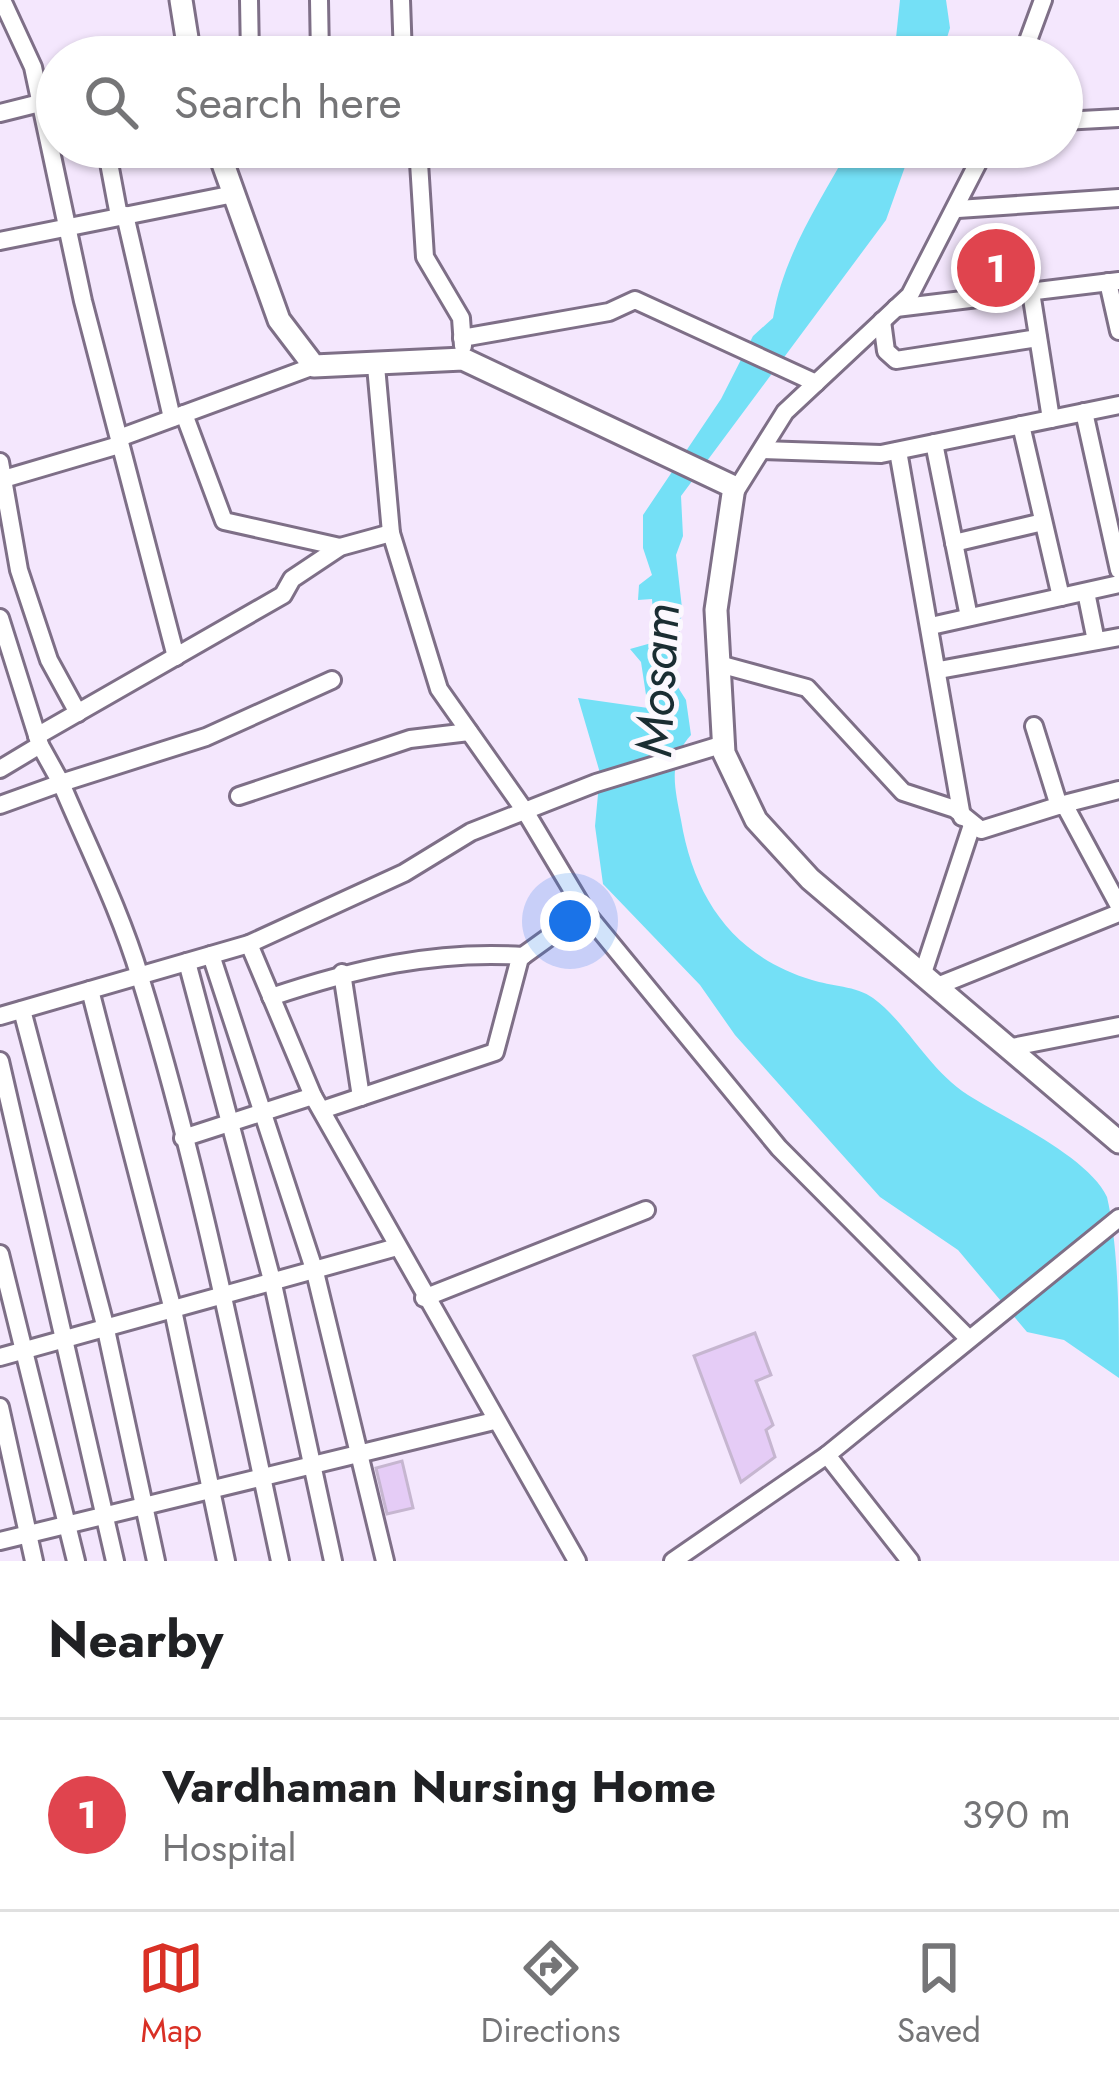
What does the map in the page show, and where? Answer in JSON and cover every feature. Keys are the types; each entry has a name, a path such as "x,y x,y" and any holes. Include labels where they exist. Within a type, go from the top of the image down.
{"street":[{"path":"2,0 36,74"},
{"path":"182,0 187,36"},
{"path":"250,0 250,36"},
{"path":"319,0 320,36"},
{"path":"401,0 402,36"},
{"path":"1030,36 1043,0"},
{"path":"0,113 36,100"},
{"path":"1083,120 1119,118"},
{"path":"57,168 119,441 176,657"},
{"path":"111,168 178,416 224,521 340,547"},
{"path":"225,168 280,320 314,366"},
{"path":"419,168 425,257 461,318 463,348"},
{"path":"977,168 910,295 785,412 735,490 716,610 724,744 756,820 810,879 1119,1142"},
{"path":"0,242 234,194"},
{"path":"958,209 1119,198"},
{"path":"889,315 1114,281 1119,331"},
{"path":"1031,292 1052,419"},
{"path":"78,713 49,660 19,570 1,474 119,441 314,366 376,366 609,312 638,301 816,383"},
{"path":"889,315 886,351 896,360 1039,338"},
{"path":"463,348 735,490"},
{"path":"376,366 391,533 439,689 525,811 576,897 778,1148 974,1335"},
{"path":"762,450 898,451 1119,405"},
{"path":"1084,412 1119,570"},
{"path":"1021,425 1060,597"},
{"path":"934,443 969,617"},
{"path":"898,451 967,821 929,981"},
{"path":"954,543 1043,522"},
{"path":"0,769 78,713 283,595 292,579 340,547 391,533"},
{"path":"931,626 1119,584"},
{"path":"1086,592 1096,641"},
{"path":"0,617 39,741 61,783 140,976 223,1298 280,1561"},
{"path":"939,670 1119,637"},
{"path":"719,664 807,688 903,792 981,830 1119,790"},
{"path":"0,805 206,737 332,680"},
{"path":"929,981 1119,909 1061,805 1034,726"},
{"path":"239,796 410,739 469,732"},
{"path":"0,1016 249,944 404,873 471,832 596,782 681,753 724,744"},
{"path":"272,997 342,973 460,952 523,956 563,928 576,897"},
{"path":"249,944 317,1103 577,1561"},
{"path":"212,955 316,1272 386,1561"},
{"path":"183,1138 267,1112 361,1097 495,1052 523,956"},
{"path":"187,962 273,1284 332,1561"},
{"path":"342,973 361,1097"},
{"path":"90,990 173,1310 226,1561"},
{"path":"22,1010 105,1325 157,1561"},
{"path":"1007,1048 1119,1026"},
{"path":"0,1060 115,1561"},
{"path":"424,1298 646,1210"},
{"path":"673,1561 826,1455 1119,1218"},
{"path":"0,1358 64,1336 223,1298 397,1247"},
{"path":"0,1254 76,1561"},
{"path":"0,1407 34,1561"},
{"path":"0,1541 494,1421"},
{"path":"826,1455 910,1561"}],"water":[{"path":"900,0 946,0 948,36 896,36"},
{"name":"Mosam","path":"838,168 905,168 886,220 681,496 683,536 676,555 682,608 679,640 667,670 686,700 691,735 678,755 675,775 687,848 707,899 739,939 784,969 873,998 954,1084 1065,1153 1097,1182 1107,1197 1114,1239 1119,1378 1064,1340 1027,1332 958,1250 880,1197 735,1035 700,985 603,884 595,826 600,773 578,698 648,708 641,662 630,649 655,642 652,599 638,600 639,585 652,575 643,548 643,515 721,399 753,336 773,318 794,251"}],"building":[{"path":"1019,255 1021,275 989,278 987,259"},
{"path":"755,1333 771,1375 756,1381 773,1425 766,1430 775,1457 741,1482 694,1356"},
{"path":"402,1461 413,1508 387,1514 376,1468"}],"place":[{"name":"Vardhaman Nursing Home","path":"996,268"}]}
